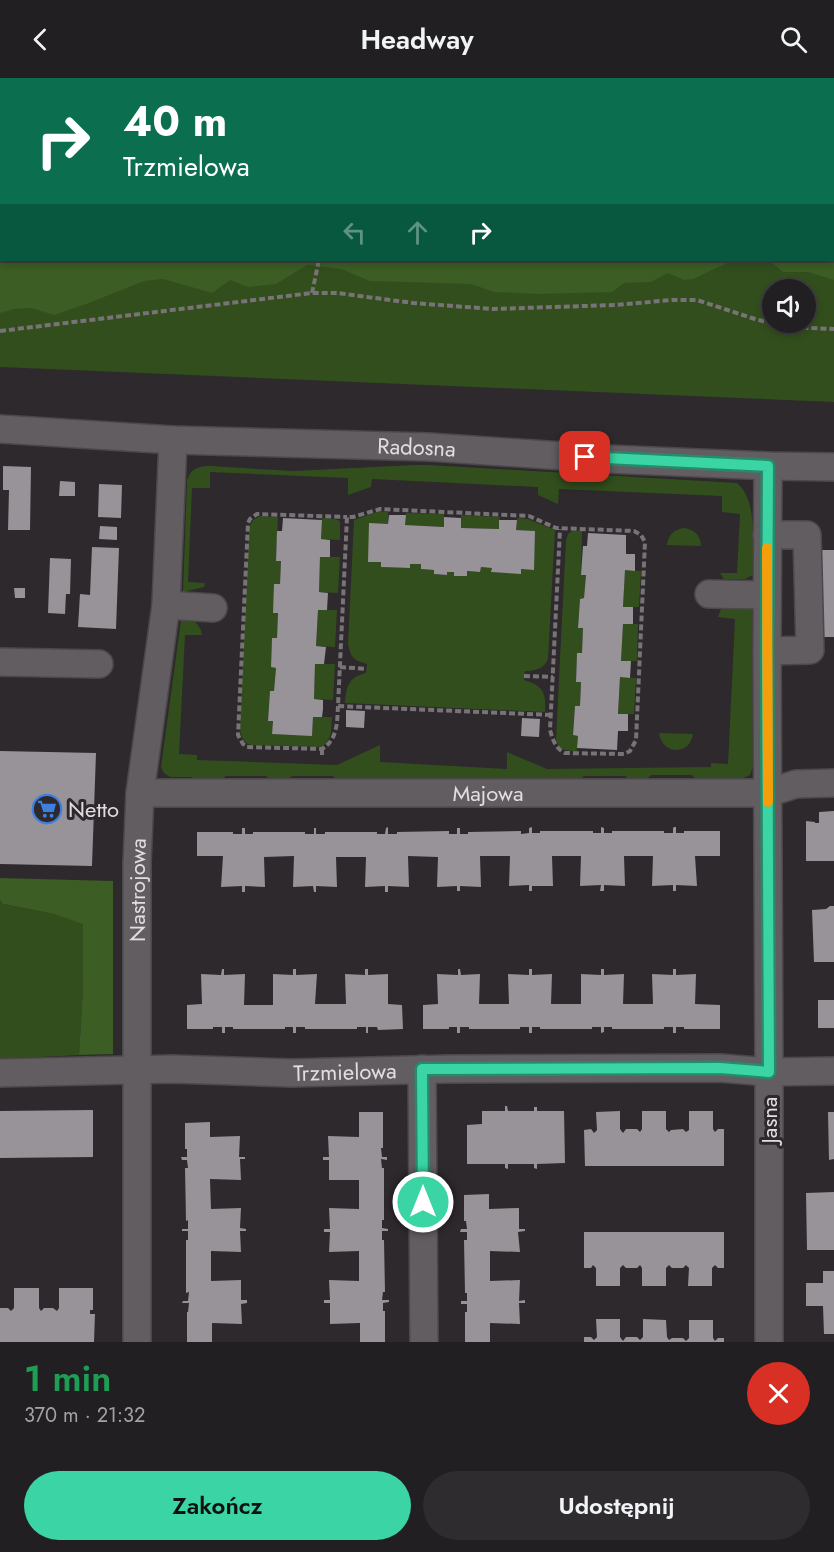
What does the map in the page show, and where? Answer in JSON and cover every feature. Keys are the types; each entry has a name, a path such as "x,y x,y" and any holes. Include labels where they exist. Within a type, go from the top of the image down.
{"street":[{"name":"Radosna","path":"0,429 173,440 429,447 607,459 834,467"},
{"name":"Nastrojowa","path":"137,1342 137,863 141,793 166,605 173,440"},
{"name":"Jasna","path":"768,466 769,1342"},
{"path":"767,535 807,535 810,650 767,651"},
{"path":"709,594 767,595"},
{"path":"166,605 213,608"},
{"path":"0,662 99,664"},
{"name":"Majowa","path":"141,793 768,793 796,784 834,783"},
{"name":"Trzmielowa","path":"0,1073 172,1069 292,1073 422,1069 720,1068 769,1072 834,1071"},
{"path":"422,1069 424,1342"}],"path":[{"path":"312,293 319,261"},
{"path":"0,331 312,293 337,293 413,303 493,309 698,300 785,327 834,329"},
{"path":"347,517 337,731 329,744 318,750 247,747 238,735 247,528 250,519 257,514 353,517 380,509 529,516 560,529 637,532 644,539 645,554 635,743 630,751 624,754 565,753 559,750 552,740 550,730 560,529"},
{"path":"340,667 367,669"},
{"path":"524,675 553,677"},
{"path":"338,706 551,715"},
{"path":"322,749 322,756"}],"green space":[{"path":"0,261 834,261 834,402 0,367"},
{"path":"0,261 732,261 693,279 684,280 668,273 651,282 624,283 612,292 539,294 494,292 471,284 370,281 341,269 307,265 276,284 248,287 230,280 212,293 163,279 144,281 54,315 32,308 0,313"},
{"path":"770,261 834,261 834,280 808,272 783,272"},
{"path":"414,465 737,483 749,501 753,526 753,575 745,579 724,579 720,573 737,573 740,514 722,512 722,496 559,489 558,504 538,495 538,487 372,479 371,487 348,495 348,478 210,472 210,488 192,488 188,582 205,583 204,587 183,592 187,480 196,468 211,466 292,471"},
{"path":"379,511 388,512 388,524 368,562 381,562 381,567 410,568 410,564 421,564 421,569 434,570 434,574 447,575 447,572 454,572 454,576 467,576 467,571 480,572 481,567 492,568 492,572 520,574 521,569 533,570 535,531 516,530 517,518 528,519 555,530 548,659 539,669 525,671 524,680 536,685 542,691 545,712 345,703 350,683 356,677 366,673 367,664 353,658 348,644 354,520"},
{"path":"406,513 444,514 444,527 405,525"},
{"path":"461,515 500,517 499,529 461,528"},
{"path":"260,516 278,517 276,560 281,561 280,584 273,613 278,613 277,638 272,639 271,667 276,668 274,691 270,692 268,720 273,721 272,734 312,735 313,717 332,717 328,741 321,747 251,745 244,741 241,734 249,528 253,520"},
{"path":"322,518 340,521 340,540 321,539"},
{"path":"683,528 696,533 701,546 667,545 672,533"},
{"path":"572,531 582,531 581,574 586,575 584,598 580,599 578,627 583,628 582,653 577,653 576,682 581,682 580,706 575,706 573,735 578,736 577,751 561,748 556,739 566,540"},
{"path":"320,557 340,557 338,593 319,592"},
{"path":"625,570 641,571 639,607 623,607"},
{"path":"725,606 751,606 752,609 753,766 750,775 741,779 721,779 721,784 697,781 692,775 651,775 644,782 633,783 625,776 584,776 577,782 339,782 333,776 292,776 284,783 270,780 266,776 226,776 218,783 192,784 192,777 170,777 161,767 181,620 185,619 195,622 202,635 185,635 179,754 197,755 197,760 337,765 380,745 380,762 507,769 507,752 547,769 711,767 711,763 728,764 735,619 718,617"},
{"path":"318,610 337,610 335,647 316,646"},
{"path":"623,624 638,624 637,661 621,661"},
{"path":"315,664 335,664 333,700 314,699"},
{"path":"620,677 636,678 634,714 618,714"},
{"path":"659,733 693,734 686,746 676,750 665,745"},
{"path":"0,878 113,881 113,1054 79,1055 83,987 83,924 54,914 3,904 0,900"},
{"path":"0,900 3,904 54,914 83,923 83,987 79,1055 0,1059"}],"building":[{"path":"3,466 31,467 30,530 8,530 9,490 3,490"},
{"path":"60,481 75,482 75,496 59,496"},
{"path":"99,484 122,485 121,518 98,517"},
{"path":"389,515 406,515 405,525 444,527 444,517 461,518 461,528 499,529 499,520 517,520 516,530 535,531 534,570 521,569 521,574 491,572 492,568 481,567 480,572 467,571 467,576 454,576 454,572 447,572 447,575 434,574 434,570 421,569 421,564 410,564 410,568 381,567 381,562 368,562 369,523 388,524"},
{"path":"283,518 322,520 321,539 330,540 330,557 320,557 319,592 328,593 327,610 318,610 316,646 326,647 324,664 315,664 314,699 323,700 323,709 322,717 313,717 312,736 272,734 273,721 268,721 270,691 274,691 276,668 271,667 272,638 277,638 278,613 273,613 274,584 280,584 281,561 276,561 277,531 282,531"},
{"path":"100,526 117,527 117,540 99,539"},
{"path":"588,533 626,535 626,554 635,554 635,571 625,570 623,607 633,607 633,624 623,624 621,661 631,661 630,678 620,677 618,714 628,714 628,731 618,731 617,750 577,748 578,736 573,735 575,706 580,706 581,682 576,682 577,653 582,653 583,628 578,628 580,599 584,598 586,575 581,575 583,546 587,546"},
{"path":"92,547 119,548 116,629 78,627 80,594 90,595"},
{"path":"818,550 834,550 834,637 818,637"},
{"path":"50,558 71,559 70,594 66,594 65,614 48,613"},
{"path":"14,588 25,588 25,598 15,598"},
{"path":"346,710 365,711 364,728 346,727"},
{"path":"522,718 540,719 539,737 521,736"},
{"name":"Netto","path":"0,751 96,753 92,866 0,864"},
{"path":"834,811 834,861 806,861 806,821 819,823 819,812"},
{"path":"388,827 388,834 449,831 449,834 457,834 457,828 460,828 460,834 521,831 521,834 529,833 529,828 532,827 532,833 593,831 593,833 601,833 601,827 604,828 604,833 664,831 664,833 673,833 673,828 676,827 676,833 720,831 720,856 695,856 697,886 676,885 676,891 673,891 673,885 652,886 653,856 624,856 625,886 604,885 604,891 600,891 601,885 580,886 581,856 552,856 553,886 532,886 532,891 529,891 529,885 509,886 510,856 480,856 481,887 460,886 460,891 457,891 457,886 437,887 438,857 408,856 409,887 388,886 388,892 385,892 385,886 365,887 366,857 336,857 337,887 316,886 316,892 314,892 313,886 293,887 294,856 264,857 265,887 245,886 245,892 242,892 242,886 221,887 223,856 197,856 197,832 242,834 242,828 245,828 245,834 305,832 305,834 314,834 314,828 316,828 316,834 377,832 377,834 385,834"},
{"path":"834,906 834,962 814,962 812,910 826,909"},
{"path":"224,969 224,975 245,974 244,1005 273,1005 273,974 293,975 293,969 296,969 296,975 317,974 315,1004 346,1004 345,974 365,975 365,969 368,969 368,975 388,974 388,1004 402,1005 403,1029 378,1030 377,1027 368,1027 368,1033 366,1033 366,1027 305,1029 305,1027 296,1027 296,1033 293,1033 293,1027 233,1029 233,1027 225,1027 225,1033 222,1033 222,1027 187,1029 187,1005 202,1004 201,974 221,975"},
{"path":"458,969 461,975 480,974 479,1004 509,1004 508,974 529,975 529,969 532,969 532,975 552,974 551,1004 581,1004 581,974 601,975 601,969 604,969 604,975 624,974 623,1004 653,1004 652,974 673,975 673,969 676,969 676,975 696,974 695,1004 720,1005 720,1029 676,1027 676,1033 673,1033 673,1027 612,1029 612,1027 604,1027 604,1032 601,1033 601,1027 540,1029 540,1027 532,1027 532,1033 529,1033 529,1027 469,1029 469,1027 460,1027 460,1033 457,1033 457,1027 423,1029 423,1005 438,1004 437,974 458,975"},
{"path":"818,1000 834,1000 834,1028 818,1028"},
{"path":"505,1106 508,1111 534,1111 534,1107 537,1107 537,1111 564,1111 565,1163 537,1164 537,1169 534,1168 534,1164 508,1164 508,1169 505,1168 505,1164 467,1164 467,1125 482,1124 482,1111 505,1111"},
{"path":"93,1110 93,1157 0,1158 0,1111"},
{"path":"620,1111 620,1129 623,1133 626,1129 637,1129 640,1132 642,1111 666,1111 666,1129 669,1132 683,1129 686,1132 689,1130 689,1111 713,1111 713,1129 715,1132 718,1129 724,1129 724,1166 585,1166 584,1130 591,1129 594,1133 597,1130 596,1112"},
{"path":"359,1112 383,1112 383,1148 381,1148 382,1157 387,1157 387,1160 381,1159 382,1168 384,1168 382,1228 388,1231 382,1231 385,1292 383,1292 382,1300 389,1300 383,1303 385,1342 360,1342 360,1323 330,1324 330,1303 324,1303 324,1300 330,1300 329,1280 359,1281 359,1251 329,1252 330,1232 324,1232 324,1229 330,1229 329,1208 359,1209 359,1180 329,1180 329,1160 323,1160 323,1157 329,1157 328,1136 359,1137"},
{"path":"828,1112 834,1112 834,1159 829,1160"},
{"path":"210,1122 210,1137 240,1136 239,1157 245,1157 245,1159 240,1159 241,1180 210,1179 211,1209 241,1208 240,1228 246,1229 246,1231 240,1231 241,1252 211,1251 211,1281 241,1280 241,1300 247,1300 247,1303 241,1304 242,1324 212,1323 212,1342 187,1342 189,1303 182,1303 188,1301 189,1292 186,1293 188,1231 182,1231 182,1229 188,1229 185,1168 188,1168 187,1160 182,1160 181,1157 187,1157 185,1123"},
{"path":"834,1192 834,1250 807,1250 806,1193"},
{"path":"489,1194 489,1209 519,1208 519,1229 525,1229 525,1231 518,1232 520,1252 490,1251 490,1281 520,1280 519,1301 525,1300 525,1303 519,1303 520,1324 490,1323 490,1342 465,1342 467,1304 461,1304 461,1301 467,1301 464,1240 467,1240 467,1232 460,1232 461,1229 467,1229 466,1221 464,1221 464,1195"},
{"path":"584,1232 724,1232 724,1268 718,1268 715,1265 712,1268 712,1286 688,1286 689,1268 686,1265 683,1268 672,1268 669,1265 666,1268 666,1286 642,1286 640,1265 637,1268 626,1268 623,1265 620,1268 620,1286 596,1286 596,1268 593,1265 591,1268 584,1268"},
{"path":"823,1271 834,1271 834,1334 824,1334 823,1306 806,1306 806,1283 823,1283"},
{"path":"14,1288 39,1288 41,1311 44,1308 53,1308 57,1311 59,1288 93,1288 93,1310 90,1310 90,1314 95,1314 94,1342 0,1342 0,1308 8,1308 11,1311 14,1308"},
{"path":"596,1319 620,1319 620,1337 623,1341 626,1337 637,1337 640,1340 643,1337 643,1319 666,1320 669,1340 683,1338 686,1341 689,1338 689,1320 713,1320 713,1338 715,1341 718,1338 724,1338 724,1342 584,1342 584,1337 591,1337 594,1340 597,1337"}],"slow traffic":[{"path":"767,548 768,802"}],"place":[{"name":"Netto","path":"47,809"}],"route":[{"path":"423,1202 422,1069 720,1068 769,1072 768,466 585,457"}]}
